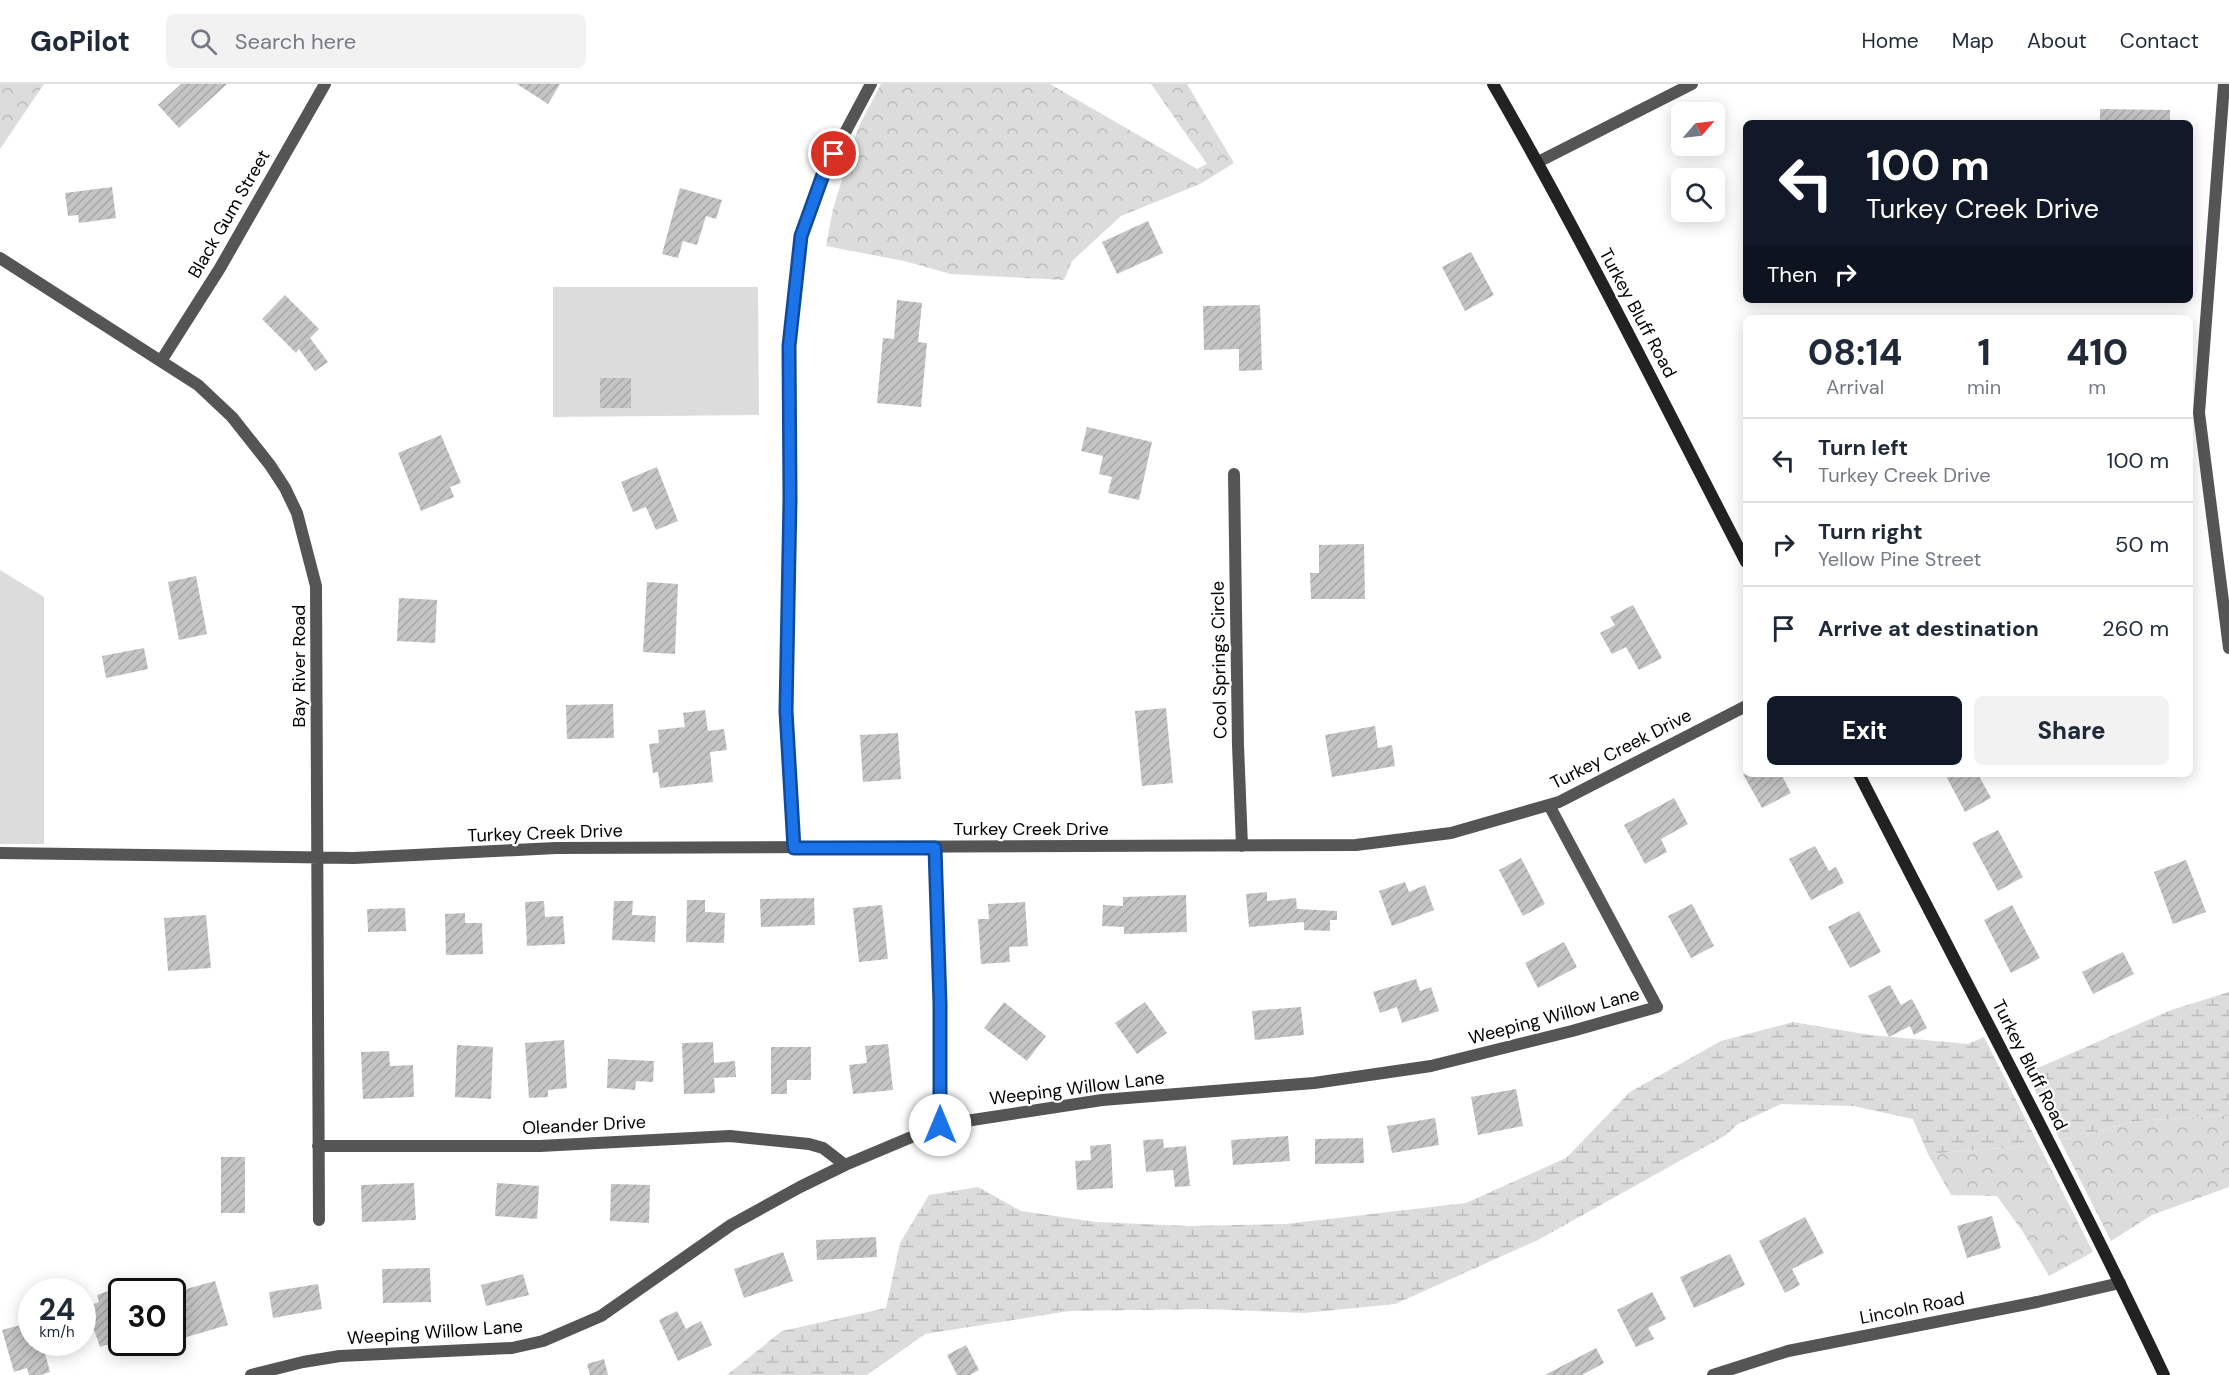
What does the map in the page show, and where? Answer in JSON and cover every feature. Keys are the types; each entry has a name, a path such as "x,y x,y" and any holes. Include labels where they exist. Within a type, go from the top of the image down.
{"street":[{"name":"Black Gum Street","path":"161,361 220,268 325,84"},
{"path":"794,848 786,711 790,499 789,346 801,236 824,172 871,84"},
{"name":"Turkey Bluff Road","path":"1493,84 1538,162 1743,556"},
{"path":"1538,162 1692,84"},
{"path":"2224,84 2195,414 2229,648"},
{"name":"Bay River Road","path":"0,258 198,385 232,417 270,465 297,513 316,586 319,1220"},
{"name":"Cool Springs Circle","path":"1234,474 1238,745 1242,846"},
{"name":"Turkey Creek Drive","path":"0,853 354,858 556,848 935,848 1356,844 1451,833 1559,802 1743,708"},
{"name":"Turkey Bluff Road","path":"1861,777 1989,1023 2164,1375"},
{"name":"Weeping Willow Lane","path":"251,1375 303,1362 340,1356 512,1348 543,1341 601,1316 731,1225 845,1165 940,1125 1102,1100 1314,1083 1431,1066 1657,1007 1549,805"},
{"path":"935,848 940,1004 940,1125"},
{"name":"Oleander Drive","path":"318,1146 540,1146 730,1136 809,1144 823,1148 845,1165"},
{"name":"Lincoln Road","path":"1713,1375 1788,1351 2037,1302 2120,1283"}],"green space":[{"path":"0,84 44,84 0,149"},
{"path":"881,84 1050,84 1197,169 1207,164 1151,84 1187,84 1234,163 1200,184 1121,216 1072,261 1064,280 951,274 904,261 826,246 833,209 858,128"},
{"path":"553,287 758,287 759,415 553,417"},
{"path":"0,570 44,597 44,844 0,844"},
{"path":"2229,992 2229,1115 2137,1121 2060,1140 2026,1073 2171,1010"},
{"path":"1793,1022 1870,1035 1968,1044 1984,1037 2039,1145 1928,1154 1913,1119 1853,1106 1781,1104 1738,1124 1726,1135 1538,1240 1395,1304 1304,1313 1206,1309 1069,1311 925,1334 867,1375 727,1375 782,1331 886,1308 900,1243 929,1195 978,1187 1021,1211 1096,1222 1189,1226 1286,1224 1466,1203 1566,1158 1630,1092 1721,1041"},
{"path":"2229,1115 2229,1187 2152,1215 2111,1241 2060,1140 2137,1121"},
{"path":"2039,1145 2093,1252 2049,1276 2023,1232 1997,1196 1951,1195 1928,1154"}],"building":[{"path":"181,84 227,84 179,128 158,105"},
{"path":"517,84 560,84 548,104"},
{"path":"2100,109 2170,110 2170,120 2100,120"},
{"path":"112,187 116,218 79,223 78,215 68,216 65,193"},
{"path":"680,188 722,200 716,219 706,216 697,245 683,241 678,258 662,254"},
{"path":"1148,221 1163,253 1117,274 1102,242"},
{"path":"1471,252 1494,295 1465,311 1442,267"},
{"path":"285,295 319,329 310,338 328,362 315,371 299,349 296,353 262,319"},
{"path":"897,300 922,303 918,342 927,343 921,407 877,403 883,338 894,339"},
{"path":"1260,305 1262,370 1239,371 1239,349 1204,350 1203,306"},
{"path":"600,378 631,378 631,408 600,408"},
{"path":"1087,427 1152,442 1139,500 1108,493 1112,477 1099,474 1103,456 1081,451"},
{"path":"441,435 461,483 450,487 454,497 421,511 398,453"},
{"path":"657,467 678,521 656,530 646,507 633,512 621,482"},
{"path":"1364,544 1365,599 1311,599 1310,573 1319,573 1319,545"},
{"path":"196,576 207,634 179,640 168,582"},
{"path":"647,582 678,584 675,654 643,652"},
{"path":"399,598 437,600 435,643 397,641"},
{"path":"1633,605 1662,658 1639,670 1626,647 1612,654 1600,633 1615,625 1610,617"},
{"path":"144,648 148,669 106,678 102,656"},
{"path":"613,704 614,738 567,739 566,705"},
{"path":"1166,708 1173,783 1142,786 1135,711"},
{"path":"705,710 708,731 724,729 727,750 710,752 713,782 660,788 658,772 653,773 649,744 659,743 658,730 685,727 683,713"},
{"path":"1375,726 1378,748 1392,745 1395,766 1332,777 1325,735"},
{"path":"898,733 901,779 863,782 860,735"},
{"path":"1745,777 1783,777 1791,793 1762,808"},
{"path":"1947,777 1980,777 1991,798 1965,812"},
{"path":"1674,798 1688,824 1661,839 1667,852 1645,864 1624,825"},
{"path":"1998,830 2023,877 1998,891 1972,843"},
{"path":"1815,846 1829,871 1836,867 1844,883 1811,900 1789,859"},
{"path":"1521,858 1545,904 1523,916 1499,870"},
{"path":"2186,860 2206,912 2173,924 2154,872"},
{"path":"1405,882 1409,892 1425,885 1434,910 1392,926 1379,891"},
{"path":"1267,892 1267,901 1296,898 1297,909 1337,911 1337,920 1330,920 1330,931 1304,930 1304,922 1249,927 1246,894"},
{"path":"1186,895 1187,932 1124,934 1124,927 1102,926 1103,905 1123,906 1123,897"},
{"path":"814,898 815,925 761,927 760,899"},
{"path":"687,900 705,900 705,912 725,913 724,943 686,942"},
{"path":"544,901 545,917 563,916 565,944 527,946 525,902"},
{"path":"614,901 633,901 632,915 656,916 655,942 612,940"},
{"path":"1025,902 1028,946 1009,947 1010,962 981,964 978,919 989,919 988,904"},
{"path":"1692,904 1714,946 1691,958 1668,916"},
{"path":"882,905 888,959 859,962 853,908"},
{"path":"2012,905 2040,958 2011,973 1984,920"},
{"path":"405,908 406,931 368,932 367,909"},
{"path":"1859,911 1881,952 1850,968 1828,927"},
{"path":"465,913 465,923 482,923 483,954 446,955 445,914"},
{"path":"206,915 211,968 168,971 164,918"},
{"path":"1564,942 1577,967 1538,988 1525,963"},
{"path":"2123,952 2134,974 2093,994 2082,972"},
{"path":"1416,979 1420,991 1431,987 1439,1011 1402,1023 1397,1007 1380,1013 1373,992"},
{"path":"1890,985 1901,1005 1912,999 1927,1028 1914,1035 1910,1026 1889,1037 1868,996"},
{"path":"1004,1002 1046,1036 1027,1061 984,1028"},
{"path":"1145,1002 1167,1033 1137,1054 1115,1023"},
{"path":"1301,1007 1304,1035 1255,1040 1252,1011"},
{"path":"564,1040 567,1088 548,1090 548,1097 529,1098 525,1043"},
{"path":"713,1042 714,1063 735,1061 736,1077 714,1078 715,1093 684,1094 682,1043"},
{"path":"888,1044 893,1090 853,1094 849,1065 867,1063 865,1046"},
{"path":"457,1045 493,1047 491,1099 455,1097"},
{"path":"771,1047 811,1047 811,1080 787,1080 787,1094 771,1094"},
{"path":"389,1051 390,1066 413,1065 414,1097 363,1099 361,1052"},
{"path":"608,1059 654,1061 653,1082 636,1081 635,1090 607,1088"},
{"path":"1516,1089 1523,1126 1478,1135 1471,1097"},
{"path":"1435,1118 1439,1145 1392,1153 1387,1126"},
{"path":"1288,1136 1290,1161 1233,1165 1231,1140"},
{"path":"1363,1138 1364,1163 1315,1164 1315,1139"},
{"path":"1163,1139 1164,1148 1186,1146 1190,1186 1175,1187 1173,1170 1146,1172 1143,1140"},
{"path":"1111,1144 1113,1188 1077,1190 1075,1161 1091,1160 1090,1146"},
{"path":"221,1157 245,1157 245,1213 221,1213"},
{"path":"414,1183 416,1220 362,1222 361,1185"},
{"path":"497,1183 539,1186 537,1219 495,1216"},
{"path":"611,1184 650,1185 649,1223 610,1221"},
{"path":"1992,1216 2001,1248 1967,1258 1957,1226"},
{"path":"1805,1217 1824,1253 1792,1269 1800,1285 1785,1293 1759,1241"},
{"path":"876,1237 877,1257 817,1260 816,1240"},
{"path":"783,1252 793,1281 744,1298 734,1269"},
{"path":"1730,1254 1745,1285 1694,1308 1680,1277"},
{"path":"430,1268 431,1302 383,1303 382,1269"},
{"path":"523,1274 529,1295 486,1306 481,1285"},
{"path":"215,1281 228,1325 186,1337 186,1289"},
{"path":"318,1284 322,1309 273,1318 269,1292"},
{"path":"108,1291 108,1344 100,1347 96,1336 96,1303 99,1302 97,1295"},
{"path":"1652,1292 1666,1319 1648,1328 1654,1339 1636,1347 1617,1310"},
{"path":"677,1311 686,1329 701,1321 712,1345 678,1361 659,1320"},
{"path":"18,1326 18,1356 46,1356 50,1372 29,1375 27,1368 14,1372 2,1330"},
{"path":"966,1345 979,1370 970,1375 957,1375 947,1355"},
{"path":"1596,1348 1604,1363 1582,1375 1545,1375"},
{"path":"604,1359 608,1375 590,1375 587,1364"}],"route":[{"path":"834,154 824,172 801,236 789,346 790,499 786,711 794,848 935,848 940,1004 940,1125"}]}
